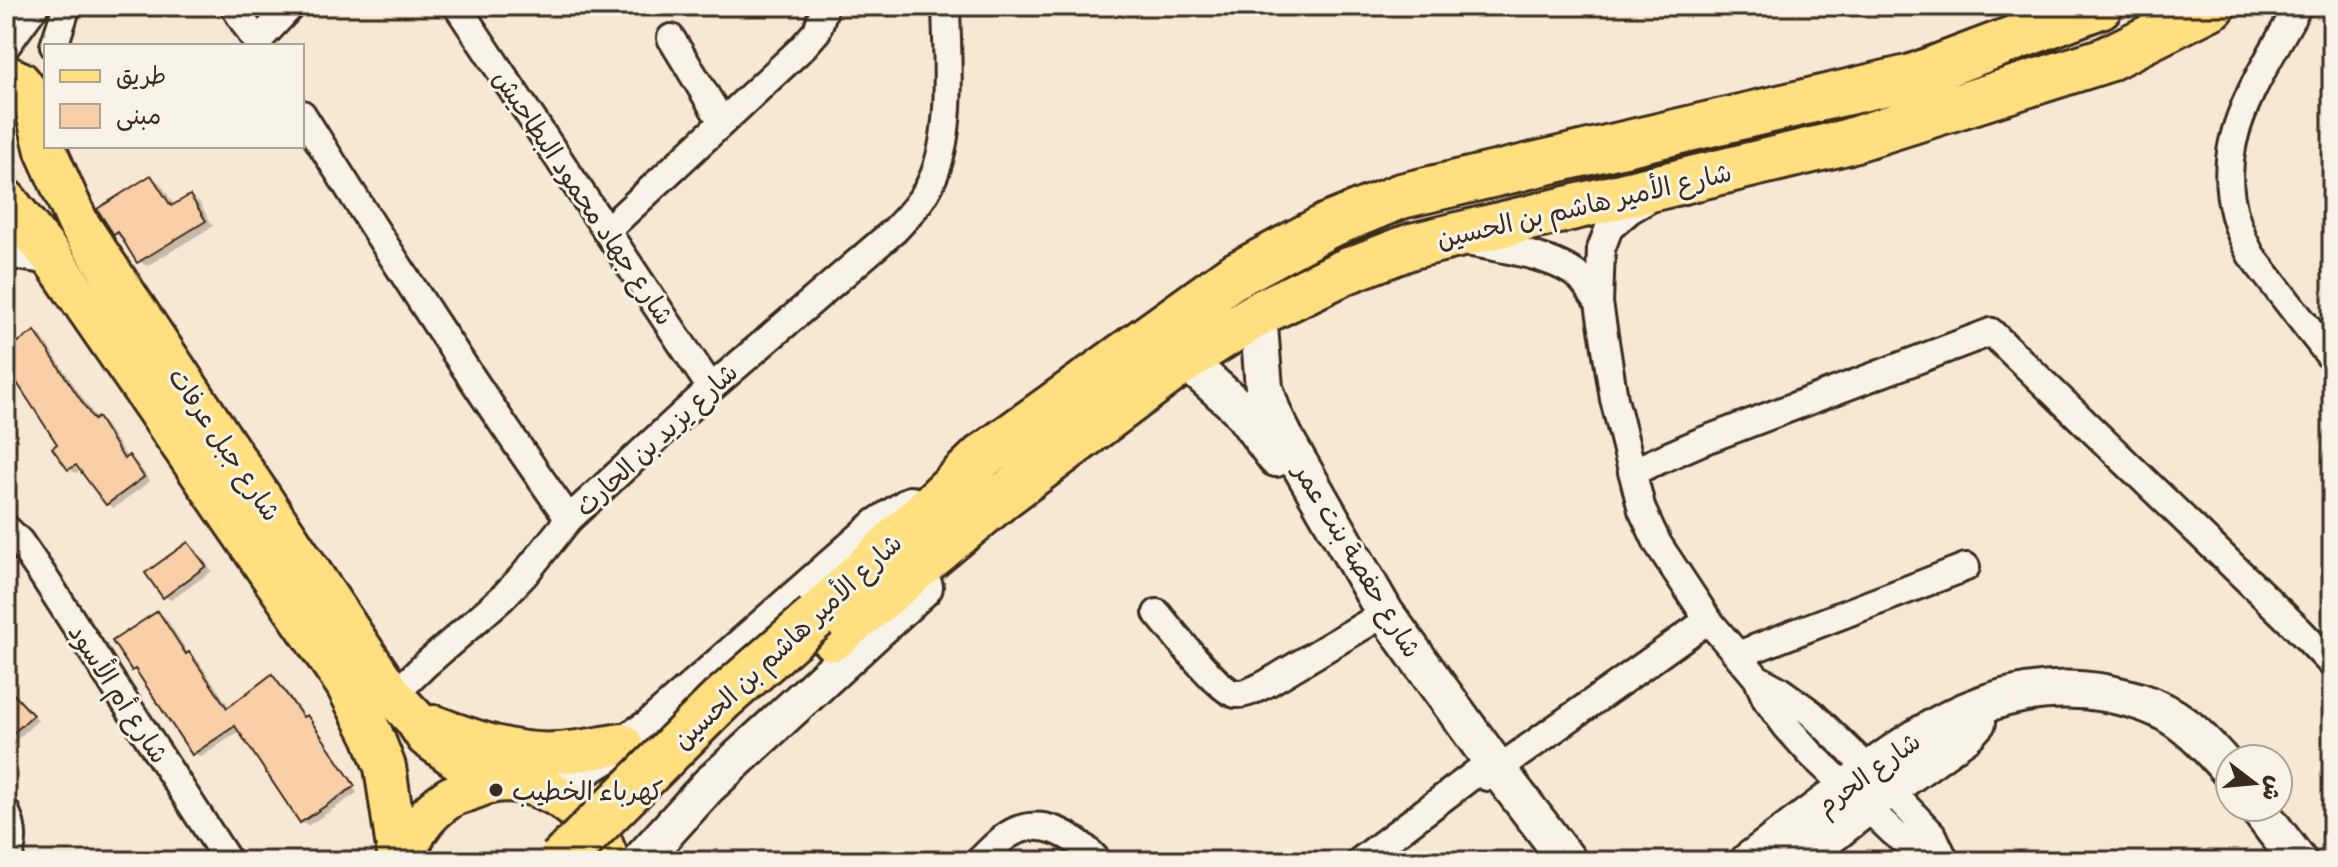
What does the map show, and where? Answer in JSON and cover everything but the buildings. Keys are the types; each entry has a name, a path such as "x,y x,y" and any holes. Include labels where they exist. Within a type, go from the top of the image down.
{"highway":[{"name":"شارع الأمير هاشم بن الحسين","path":"595,861 824,628 982,457 1232,277 1342,220 1401,196 1912,77 2100,6"},
{"name":"شارع الأمير هاشم بن الحسين","path":"560,861 721,700 824,628 1185,360 1258,314 1344,272 1412,246 1846,142 2105,60 2213,6"}],"main road":[{"name":"شارع جبل عرفات","path":"6,76 20,82 34,101 44,142"},
{"name":"شارع جبل عرفات","path":"46,148 78,223 411,717 491,783"},
{"name":"شارع جبل عرفات","path":"6,200 51,256 346,684 385,767 400,861"},
{"path":"385,767 409,759 411,717 465,738 519,751 558,753 636,736"},
{"path":"400,861 418,826 450,797 491,783 514,782 536,786 576,808 604,845 608,861"}],"street":[{"path":"6,46 35,6"},
{"path":"55,44 67,6"},
{"path":"234,6 258,44 291,6"},
{"name":"شارع جهاد محمود البطاحيش","path":"457,6 711,388"},
{"path":"606,231 801,49 817,31 825,6"},
{"name":"شارع يزيد بن الحارث","path":"304,117 491,410 569,519 711,388 895,230 921,198 932,179 943,139 947,90 946,6"},
{"path":"2298,6 2238,121 2229,159 2230,198 2251,255 2332,359"},
{"path":"671,38 722,122"},
{"path":"39,127 44,94"},
{"path":"1671,185 1630,210 1609,228 1601,249 1599,303 1614,399 1642,510 1658,544 1708,620 1757,678 1811,713 1918,852 1934,861"},
{"path":"1442,239 1510,249 1550,262 1578,276 1599,303"},
{"path":"6,249 51,256"},
{"name":"شارع حفصة بنت عمر","path":"1258,314 1264,388 1273,414 1378,618"},
{"path":"1632,472 1700,442 1991,332 2332,664"},
{"name":"شارع حفصة بنت عمر","path":"1185,360 1238,407 1273,454 1378,618 1489,772 1544,861"},
{"name":"شارع الأمير هاشم بن الحسين","path":"536,786 573,775 636,736 879,526 982,457"},
{"name":"شارع الأمير هاشم بن الحسين","path":"640,861 708,786 919,592 1001,498"},
{"path":"411,717 425,665 502,598 569,519"},
{"name":"شارع أم الأسود","path":"6,528 42,574 228,861"},
{"path":"1738,655 1966,567"},
{"path":"1157,613 1223,688 1235,694 1247,693 1266,684 1378,618"},
{"path":"1360,861 1708,620"},
{"name":"شارع الحرم","path":"1798,861 1912,739 1950,717 1997,700 2035,691 2081,689 2137,700 2174,718 2192,731 2214,754"},
{"path":"636,736 631,757 631,782 640,792 651,797 663,797 708,786"},
{"name":"شارع حفصة بنت عمر","path":"1489,772 1568,861"},
{"path":"1868,788 1933,835 1945,861"},
{"name":"شارع الحرم","path":"1749,861 1868,788"},
{"path":"6,812 13,828 7,861"},
{"path":"2269,823 2298,861"},
{"path":"979,861 1009,835 1023,829 1046,826 1060,831 1088,850 1098,861"}],"place":[{"name":"كهرباء الخطيب","path":"496,790"}]}
